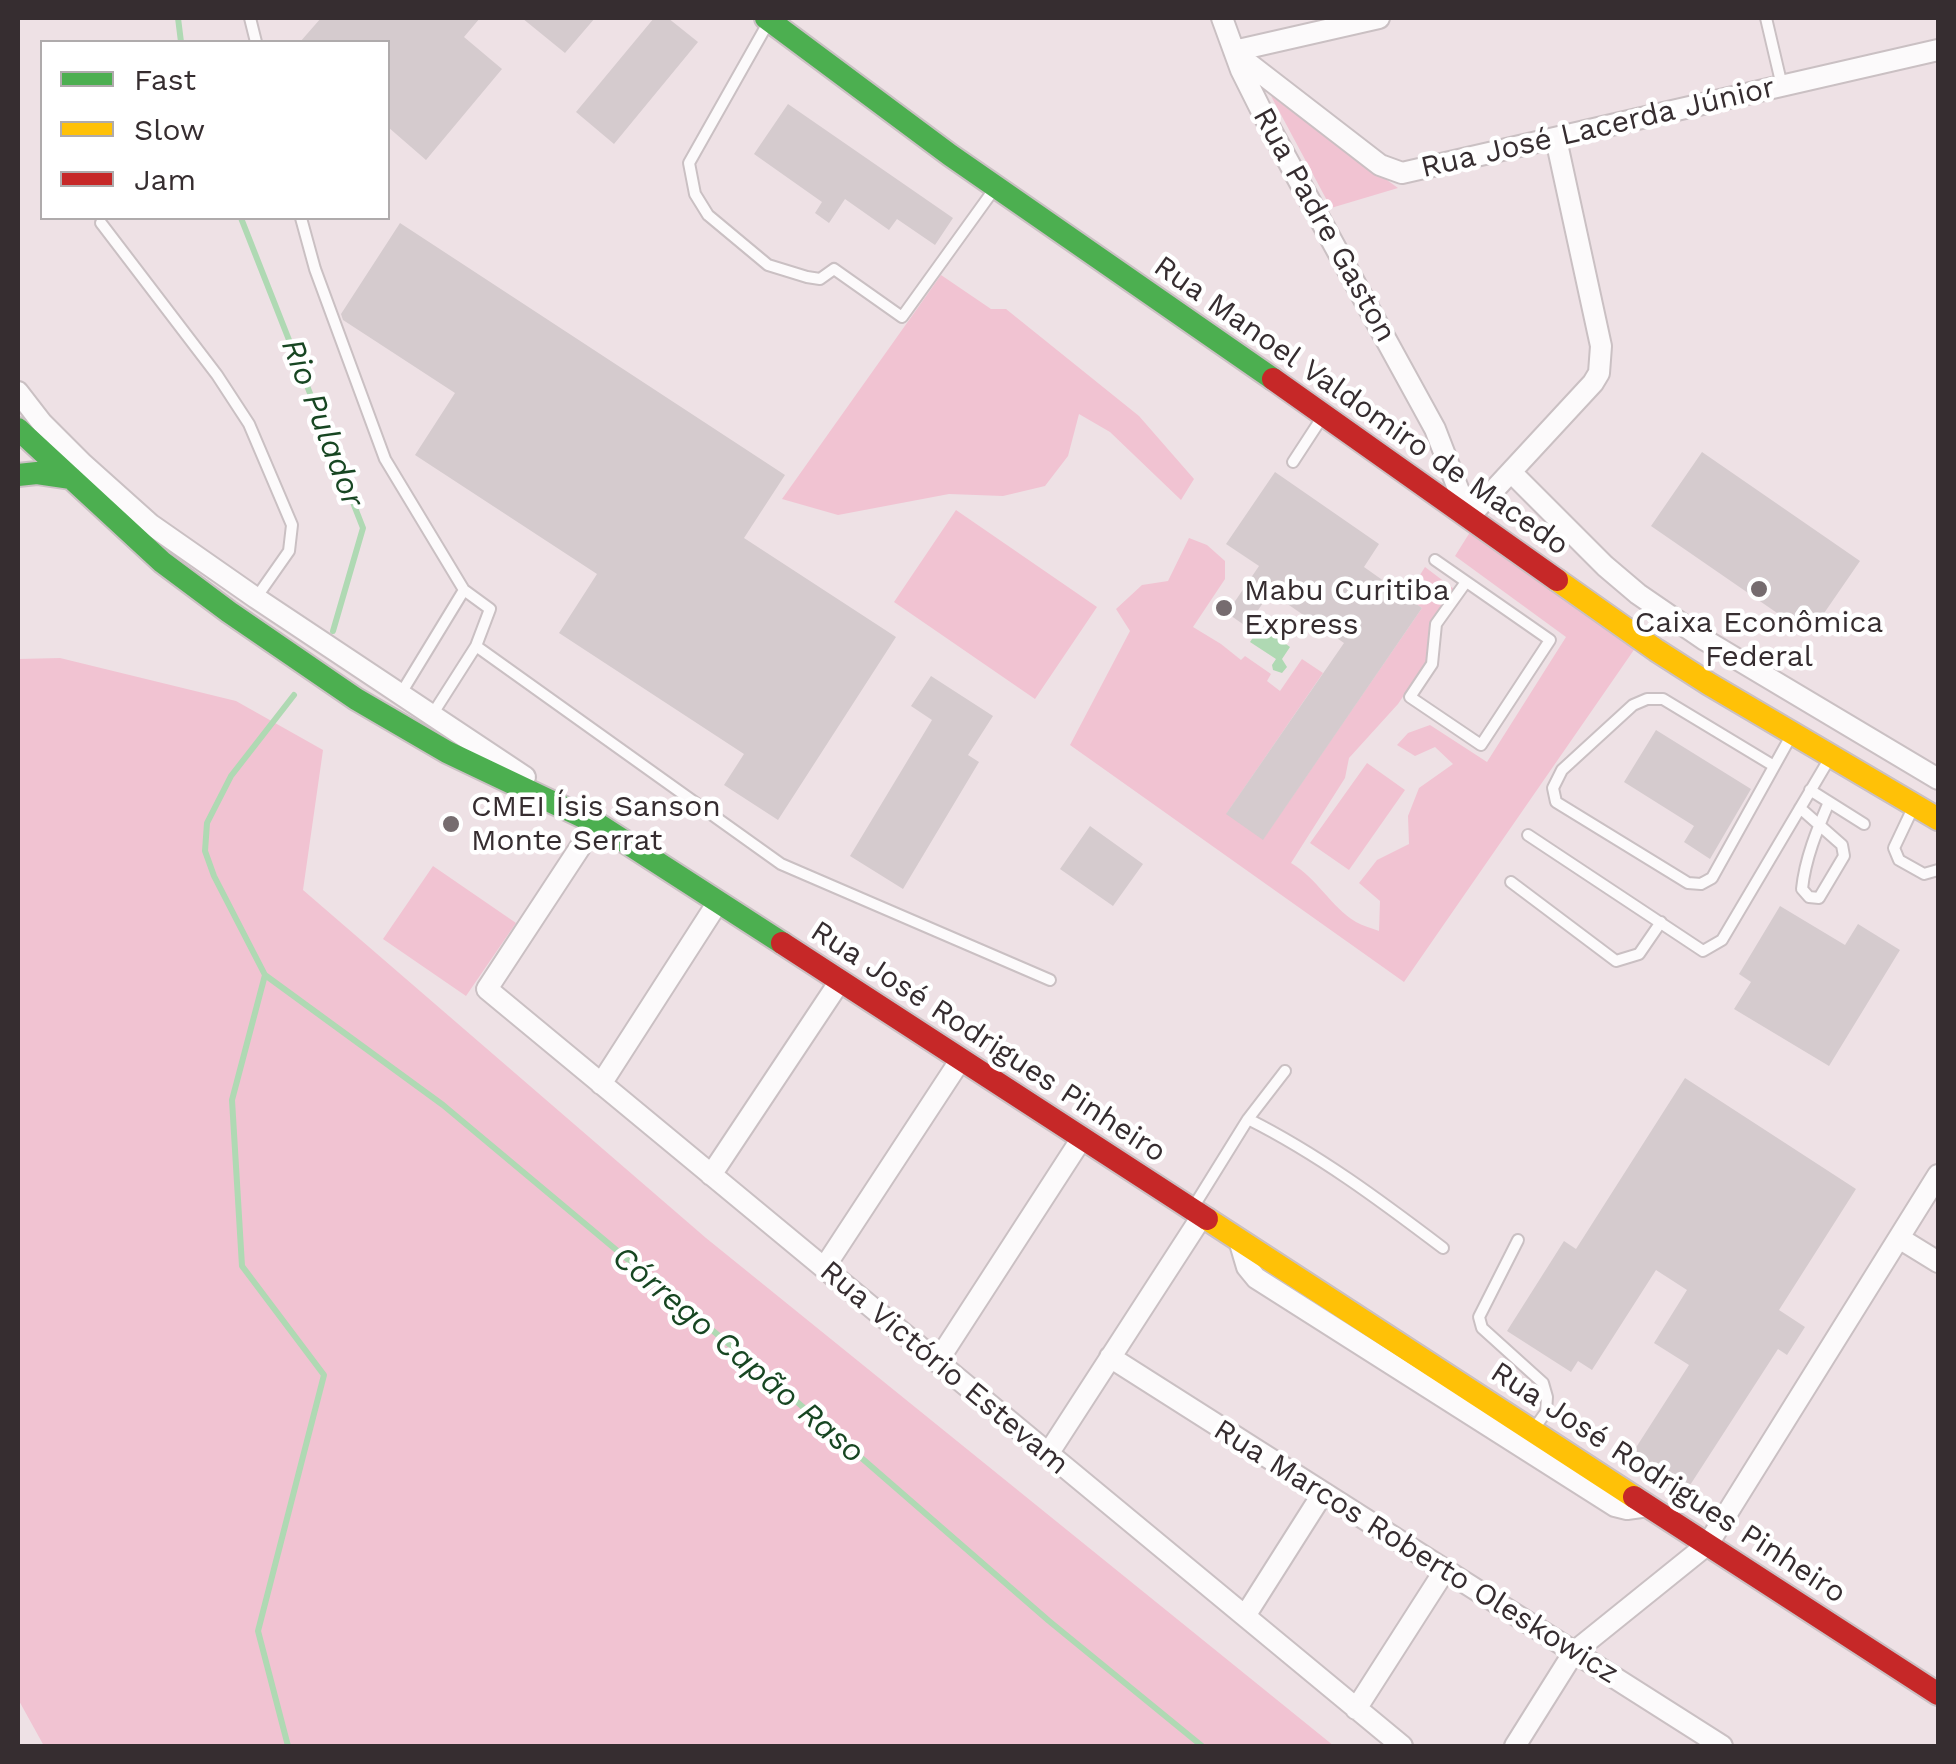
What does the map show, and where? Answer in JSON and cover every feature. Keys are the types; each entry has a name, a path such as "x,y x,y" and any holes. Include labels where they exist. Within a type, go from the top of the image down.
{"main road":[{"name":"Rua Manoel Valdomiro de Macedo","path":"769,18 996,188 1686,671 1938,819"},
{"name":"Rua José Rodrigues Pinheiro","path":"18,428 162,562 382,715 493,775 596,823 1938,1694"},
{"path":"18,476 37,473 70,478"}],"street":[{"name":"Rua Padre Gaston","path":"1222,18 1271,130 1435,429 1470,517"},
{"path":"1234,52 1379,18"},
{"name":"Rua José Lacerda Júnior","path":"1234,52 1380,165 1402,173 1938,50"},
{"path":"1470,517 1599,373 1602,359 1556,139"},
{"path":"18,392 42,423 128,506 180,546 596,823"},
{"path":"1417,480 1436,455 1435,429"},
{"path":"1511,472 1638,594 1705,640 1938,779"},
{"path":"162,562 256,598"},
{"name":"Rua Victório Estevam","path":"596,823 486,989 1402,1746"},
{"path":"601,1084 718,902"},
{"path":"711,1174 840,981"},
{"path":"824,1268 961,1060"},
{"path":"937,1362 1082,1138"},
{"path":"1514,1746 1574,1652 1708,1544 1938,1175"},
{"path":"1048,1454 1197,1213"},
{"path":"1899,1238 1938,1262"},
{"path":"1240,1240 1246,1268 1256,1278 1615,1506 1648,1506"},
{"name":"Rua Marcos Roberto Oleskowicz","path":"1110,1357 1574,1652 1699,1740 1722,1746"},
{"path":"1244,1616 1324,1493"},
{"path":"1356,1709 1446,1570"}],"lane":[{"path":"769,18 689,163 695,194 708,215 768,266 806,278 820,278 834,269 902,317 996,188"},
{"path":"1766,18 1782,86"},
{"path":"303,220 315,269 385,459 464,590 490,609 476,646 432,716"},
{"path":"102,223 250,424 292,525 289,551 256,598"},
{"path":"1293,462 1323,415"},
{"path":"1435,560 1550,640 1481,745 1410,696 1432,664 1436,624 1466,582"},
{"path":"400,695 464,590"},
{"path":"476,646 781,864 1050,980"},
{"path":"1774,766 1662,699 1648,699 1632,705 1562,770 1554,788 1556,802 1688,883 1700,884 1712,878 1774,766 1792,733"},
{"path":"1528,835 1703,951 1722,940 1831,756"},
{"path":"1810,790 1864,824"},
{"path":"1800,808 1819,825 1842,844 1844,856 1819,898 1809,897 1802,889 1804,872 1819,825 1829,802"},
{"path":"1914,805 1894,848 1899,860 1924,874 1938,870"},
{"path":"1511,882 1616,961 1639,954 1660,922"},
{"path":"1197,1213 1248,1119 1285,1070"},
{"path":"1248,1119 1279,1134 1374,1196 1443,1248"},
{"path":"1518,1240 1479,1317 1482,1328 1542,1383 1547,1397 1546,1412 1532,1430"}],"shaded area":[{"path":"1271,96 1398,188 1331,208"},
{"path":"941,275 991,309 1006,309 1139,416 1194,479 1181,500 1110,432 1079,414 1068,456 1045,486 1003,496 949,494 838,515 782,499"},
{"path":"956,510 1097,607 1035,699 894,602"},
{"path":"1472,529 1638,644 1404,982 1070,745 1130,631 1116,609 1142,585 1168,581 1189,538 1207,545 1225,561 1225,579 1193,627 1241,660 1245,656 1271,674 1267,681 1280,691 1302,659 1323,673 1227,813 1263,839 1422,608 1406,597 1425,567 1454,589 1430,623 1426,662 1398,704 1349,758 1345,778 1291,863 1347,916 1379,931 1380,901 1359,883 1377,860 1409,844 1408,816 1419,788 1453,764 1435,747 1415,756 1397,745 1408,733 1430,725 1487,762 1566,637 1455,556"},
{"path":"1261,626 1290,647 1282,659 1287,667 1282,673 1273,670 1276,659 1250,642"},
{"path":"60,658 236,701 323,750 303,890 706,1238 1334,1746 44,1746 18,1699 18,659"},
{"path":"1367,763 1405,790 1349,870 1310,843"},
{"path":"433,866 516,923 466,996 383,939"}],"building":[{"path":"321,18 480,18 464,37 502,69 426,160 390,129 390,40 302,40"},
{"path":"522,18 595,18 565,53"},
{"path":"654,18 668,18 698,42 614,144 576,112"},
{"path":"788,104 953,218 935,245 897,219 889,230 845,199 829,223 815,213 822,202 754,154"},
{"path":"400,223 785,475 744,538 896,637 778,820 724,785 744,754 559,633 597,574 415,455 455,393 343,320 341,314"},
{"path":"1702,452 1860,561 1809,635 1651,526"},
{"path":"1275,472 1379,544 1364,567 1422,608 1263,840 1226,814 1344,643 1270,592 1247,627 1227,613 1259,566 1226,544"},
{"path":"931,676 993,716 968,755 979,762 903,889 850,856 932,720 911,706"},
{"path":"1656,730 1751,789 1710,859 1684,842 1694,826 1624,782"},
{"path":"1090,826 1143,864 1113,906 1060,869"},
{"path":"1780,906 1845,945 1858,924 1900,950 1829,1066 1734,1009 1751,982 1739,974"},
{"path":"1685,1078 1856,1189 1779,1310 1805,1327 1787,1355 1778,1349 1683,1496 1628,1460 1689,1365 1654,1343 1687,1290 1656,1270 1592,1370 1578,1361 1571,1372 1507,1331 1564,1241 1576,1249"}],"waterway":[{"name":"Rio Pulador","path":"178,18 181,40"},
{"name":"Rio Pulador","path":"242,220 363,528 333,631"},
{"name":"Córrego Capão Raso","path":"294,695 231,776 207,823 205,851 214,876 265,975 443,1105 773,1381 1049,1621 1202,1746"},
{"path":"265,975 232,1100 242,1266 324,1375 258,1631 288,1746"}],"traffic: fast":[{"path":"766,18 950,155 1273,379"},
{"path":"18,429 162,562 356,699 447,752 596,823 782,943"},
{"path":"18,475 37,473 71,478"}],"traffic: slow":[{"path":"1557,580 1709,684 1938,819"},
{"path":"1207,1219 1634,1497"}],"traffic: jam":[{"path":"1273,379 1557,580"},
{"path":"782,943 1207,1219"},
{"path":"1634,1497 1938,1694"}],"place":[{"name":"Caixa Econômica Federal","path":"1759,589"},
{"name":"Mabu Curitiba Express","path":"1224,608"},
{"name":"CMEI Ísis Sanson Monte Serrat","path":"451,824"}]}
